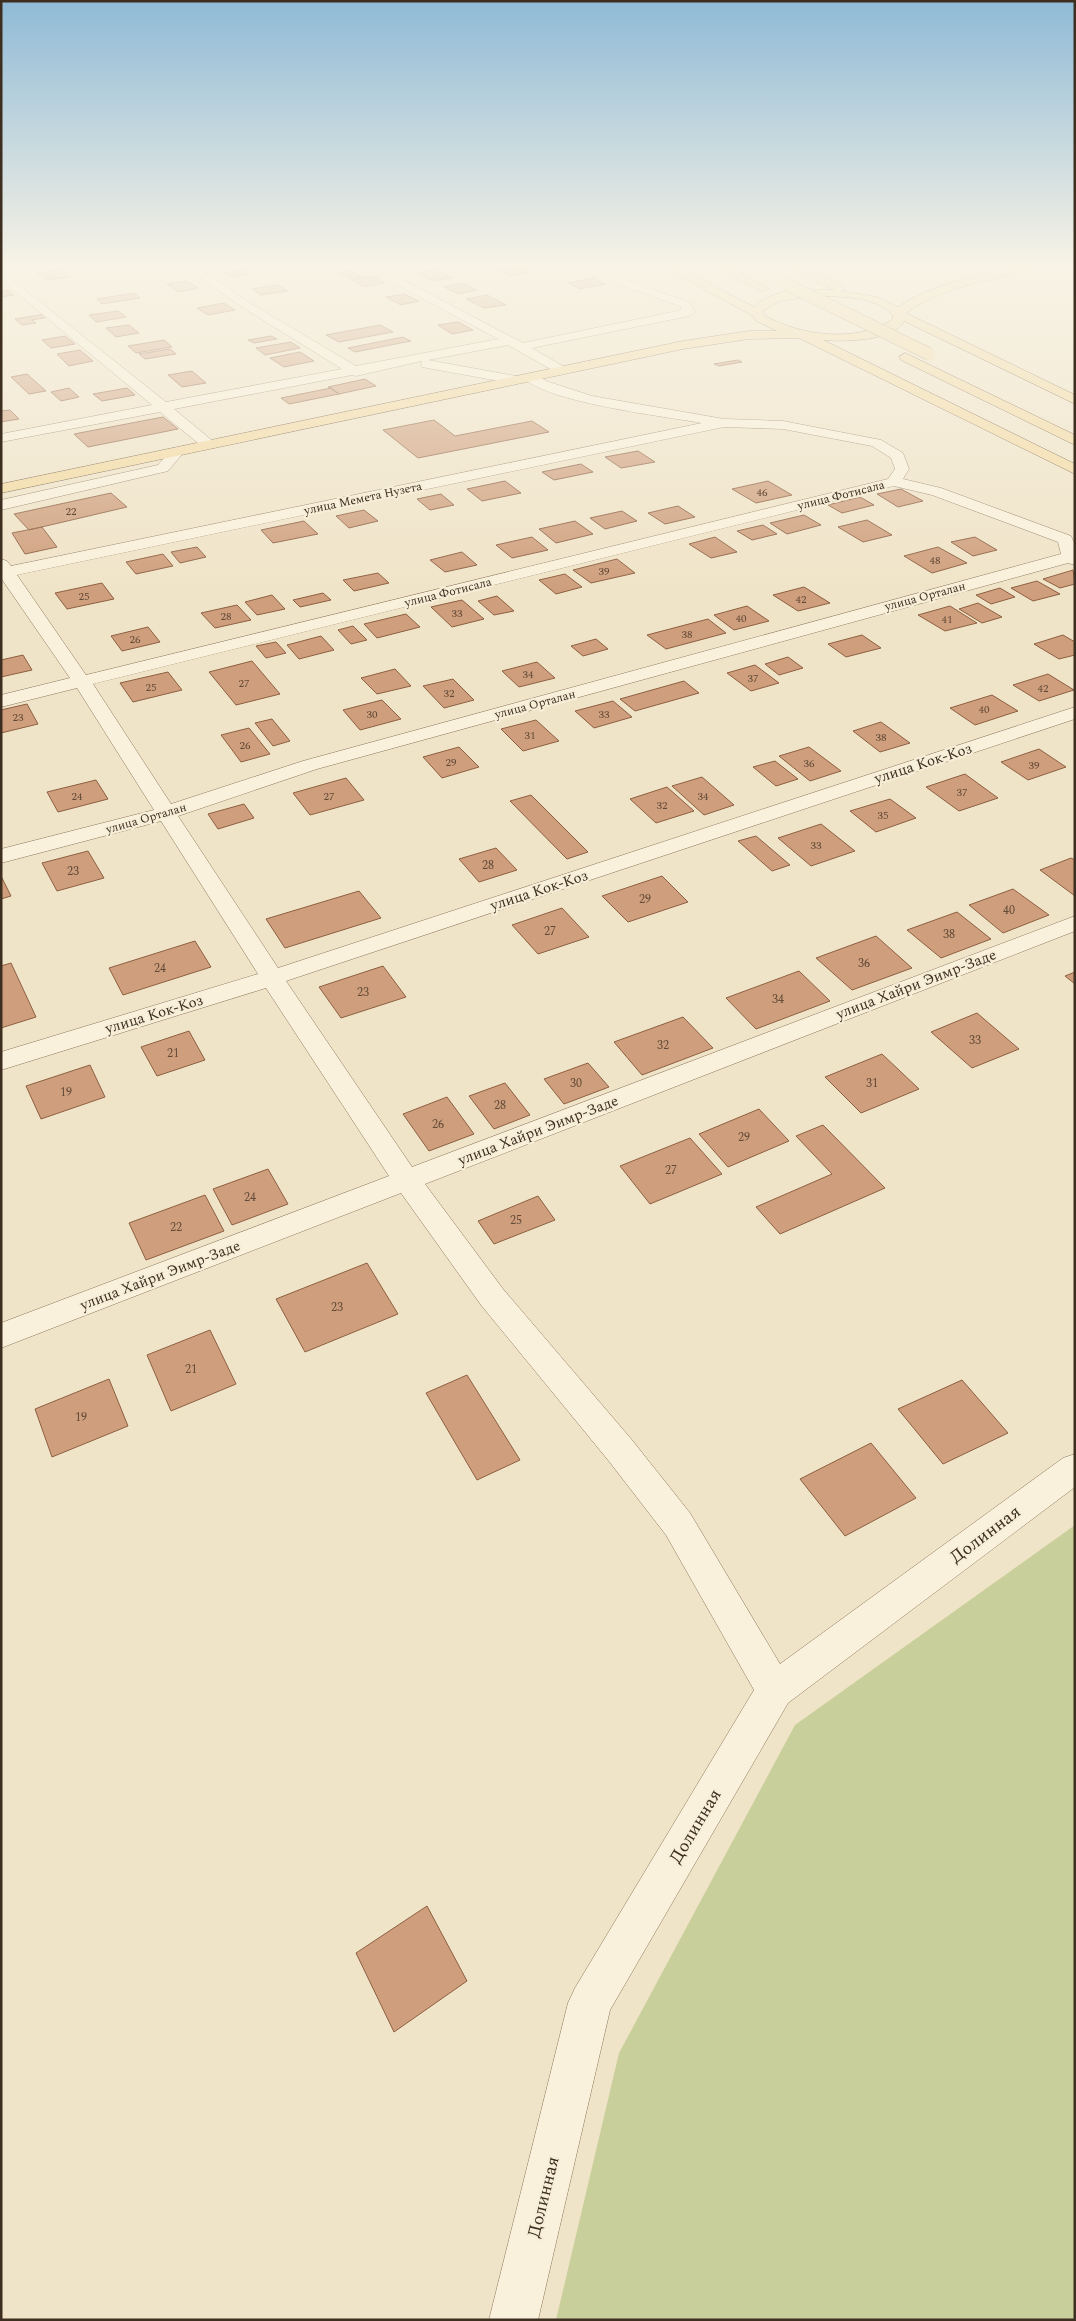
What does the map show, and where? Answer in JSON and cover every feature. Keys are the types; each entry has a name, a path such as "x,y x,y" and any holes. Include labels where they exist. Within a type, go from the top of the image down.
{"main road":[{"path":"1,489 550,373"},
{"path":"880,373 1075,470"},
{"path":"938,373 1075,442"},
{"path":"1022,373 1075,400"},
{"path":"1006,392 1075,426"}],"street":[{"path":"120,373 209,445"},
{"path":"1,438 349,373"},
{"path":"488,373 523,379 590,400 724,423 783,425 876,444 898,456 902,469 894,482 936,491 1065,539 1072,558"},
{"name":"улица Мемета Нузета","path":"3,570 724,423"},
{"path":"1,505 163,468 177,452"},
{"name":"улица Фотисала","path":"1,701 894,482"},
{"name":"улица Орталан","path":"1,856 166,813 310,765 1072,558"},
{"path":"3,570 82,682 272,978 407,1181 492,1297 620,1450 678,1524 775,1690"},
{"name":"улица Кок-Коз","path":"1,1061 272,978 1075,713"},
{"name":"улица Хайри Эимр-Заде","path":"1,1336 1075,923"},
{"name":"Долинная","path":"512,2320 590,2003 775,1690 1075,1468"}],"green space":[{"path":"1075,1525 1075,2320 556,2320 619,2053 795,1725"}],"building":[{"path":"195,373 206,383 182,387 168,375"},
{"path":"27,374 46,391 29,394 11,377"},
{"path":"365,379 376,386 339,394 328,387"},
{"path":"69,388 79,397 61,401 51,392"},
{"path":"127,388 135,395 102,401 93,394"},
{"path":"331,388 339,394 289,404 281,398"},
{"path":"10,410 19,419 1,422 1,411"},
{"path":"163,417 178,429 88,447 74,434"},
{"path":"434,420 455,436 532,421 549,432 418,458 383,430"},
{"path":"638,451 655,462 621,468 605,457"},
{"path":"581,464 593,472 554,480 542,472"},
{"path":"505,481 521,493 482,501 467,489"},
{"path":"768,481 792,495 756,503 732,489"},
{"path":"901,489 923,501 898,507 877,494"},
{"path":"111,493 127,507 29,530 14,514"},
{"path":"441,494 454,505 430,510 417,499"},
{"path":"860,497 874,505 842,513 828,505"},
{"path":"678,506 695,517 665,524 648,513"},
{"path":"364,510 378,521 349,528 336,516"},
{"path":"622,511 637,521 605,529 590,518"},
{"path":"804,515 821,525 787,534 770,523"},
{"path":"867,520 892,535 863,542 838,527"},
{"path":"304,521 318,534 273,543 261,530"},
{"path":"575,521 593,534 556,543 539,529"},
{"path":"763,525 777,534 752,540 737,531"},
{"path":"42,527 57,547 25,554 12,533"},
{"path":"532,537 548,550 512,558 496,545"},
{"path":"715,537 737,552 711,558 689,544"},
{"path":"975,537 997,550 973,556 951,542"},
{"path":"197,547 206,557 180,563 171,552"},
{"path":"938,547 967,563 932,573 904,556"},
{"path":"462,552 477,565 445,572 430,560"},
{"path":"163,554 173,566 136,574 126,562"},
{"path":"617,559 635,573 591,583 573,570"},
{"path":"1073,570 1075,584 1060,588 1043,579"},
{"path":"378,573 389,583 354,591 343,580"},
{"path":"565,574 582,587 556,594 539,580"},
{"path":"1037,581 1060,594 1033,601 1011,588"},
{"path":"102,583 114,599 67,609 55,593"},
{"path":"804,587 830,603 798,611 773,595"},
{"path":"1000,588 1015,597 991,604 976,595"},
{"path":"323,593 331,600 300,607 293,600"},
{"path":"272,595 285,609 257,615 245,602"},
{"path":"497,596 514,611 494,615 478,601"},
{"path":"462,600 484,619 452,627 431,607"},
{"path":"978,603 1002,617 982,623 959,609"},
{"path":"237,605 251,620 215,628 201,613"},
{"path":"747,606 769,621 734,630 714,615"},
{"path":"950,606 977,623 945,631 918,615"},
{"path":"406,614 420,627 377,638 364,624"},
{"path":"708,619 726,633 666,649 647,635"},
{"path":"353,626 367,640 351,644 338,630"},
{"path":"148,627 160,642 122,651 111,636"},
{"path":"862,635 881,648 846,657 828,644"},
{"path":"1063,635 1075,642 1075,655 1059,659 1034,644"},
{"path":"321,636 334,650 299,659 287,645"},
{"path":"596,639 608,649 583,656 571,646"},
{"path":"276,642 286,653 266,658 256,646"},
{"path":"23,655 32,670 1,677 1,660"},
{"path":"788,657 803,668 779,675 765,664"},
{"path":"252,661 280,694 236,705 209,672"},
{"path":"537,662 555,678 519,687 502,671"},
{"path":"755,665 779,683 751,691 727,673"},
{"path":"395,669 411,686 377,694 361,678"},
{"path":"168,672 182,690 133,702 120,683"},
{"path":"1048,674 1074,690 1039,701 1013,685"},
{"path":"453,679 474,700 444,708 423,686"},
{"path":"684,681 699,693 635,711 620,699"},
{"path":"992,695 1018,711 975,725 950,708"},
{"path":"382,700 401,719 360,730 343,710"},
{"path":"613,701 632,717 594,728 575,711"},
{"path":"27,704 38,724 1,733 1,710"},
{"path":"272,719 290,741 273,746 255,723"},
{"path":"536,720 559,741 523,751 501,729"},
{"path":"881,722 910,743 880,752 853,731"},
{"path":"249,728 270,754 241,762 221,735"},
{"path":"459,747 479,767 442,778 423,757"},
{"path":"809,747 841,771 810,781 779,756"},
{"path":"1039,749 1066,767 1028,780 1001,762"},
{"path":"775,761 798,779 776,786 753,767"},
{"path":"965,774 998,798 959,811 926,787"},
{"path":"702,777 734,805 704,815 672,786"},
{"path":"346,778 364,800 310,815 293,793"},
{"path":"96,780 108,799 58,812 47,792"},
{"path":"667,787 694,811 656,823 630,799"},
{"path":"531,795 588,852 567,859 510,801"},
{"path":"890,799 916,818 876,832 850,811"},
{"path":"244,804 254,818 218,829 208,814"},
{"path":"821,824 855,851 811,866 778,838"},
{"path":"756,836 790,865 772,871 738,841"},
{"path":"496,848 517,870 479,882 459,859"},
{"path":"88,851 104,878 57,891 42,863"},
{"path":"1071,858 1075,860 1075,896 1040,870"},
{"path":"1,876 11,896 1,899"},
{"path":"662,876 688,902 628,922 602,896"},
{"path":"1013,889 1049,915 1003,933 969,905"},
{"path":"359,891 381,918 285,948 266,919"},
{"path":"562,908 589,937 538,954 512,925"},
{"path":"957,912 991,939 941,958 907,930"},
{"path":"876,936 912,968 852,990 816,958"},
{"path":"195,941 211,967 123,995 109,968"},
{"path":"11,963 36,1017 1,1028 1,966"},
{"path":"383,966 406,997 341,1018 319,987"},
{"path":"799,971 830,1001 756,1029 726,998"},
{"path":"1075,972 1075,984 1065,976"},
{"path":"977,1013 1019,1049 972,1068 931,1032"},
{"path":"683,1017 713,1048 642,1075 614,1042"},
{"path":"189,1031 205,1060 157,1076 141,1047"},
{"path":"882,1054 919,1089 861,1113 825,1077"},
{"path":"588,1063 609,1087 564,1104 544,1079"},
{"path":"90,1065 105,1097 41,1119 26,1086"},
{"path":"505,1083 530,1115 494,1129 469,1096"},
{"path":"447,1097 474,1134 429,1151 403,1114"},
{"path":"759,1109 789,1141 728,1167 699,1134"},
{"path":"823,1125 885,1188 780,1234 756,1207 832,1174 796,1136"},
{"path":"690,1138 722,1174 650,1204 620,1166"},
{"path":"268,1169 288,1204 232,1225 213,1189"},
{"path":"205,1195 224,1231 146,1260 129,1223"},
{"path":"538,1196 555,1220 494,1244 478,1221"},
{"path":"367,1263 398,1314 305,1352 276,1299"},
{"path":"210,1330 236,1384 171,1411 147,1355"},
{"path":"467,1375 520,1460 477,1480 426,1393"},
{"path":"109,1379 128,1426 52,1457 35,1409"},
{"path":"962,1380 1008,1433 943,1464 898,1409"},
{"path":"871,1443 916,1498 845,1536 800,1479"},
{"path":"427,1906 467,1981 394,2032 356,1953"}]}
